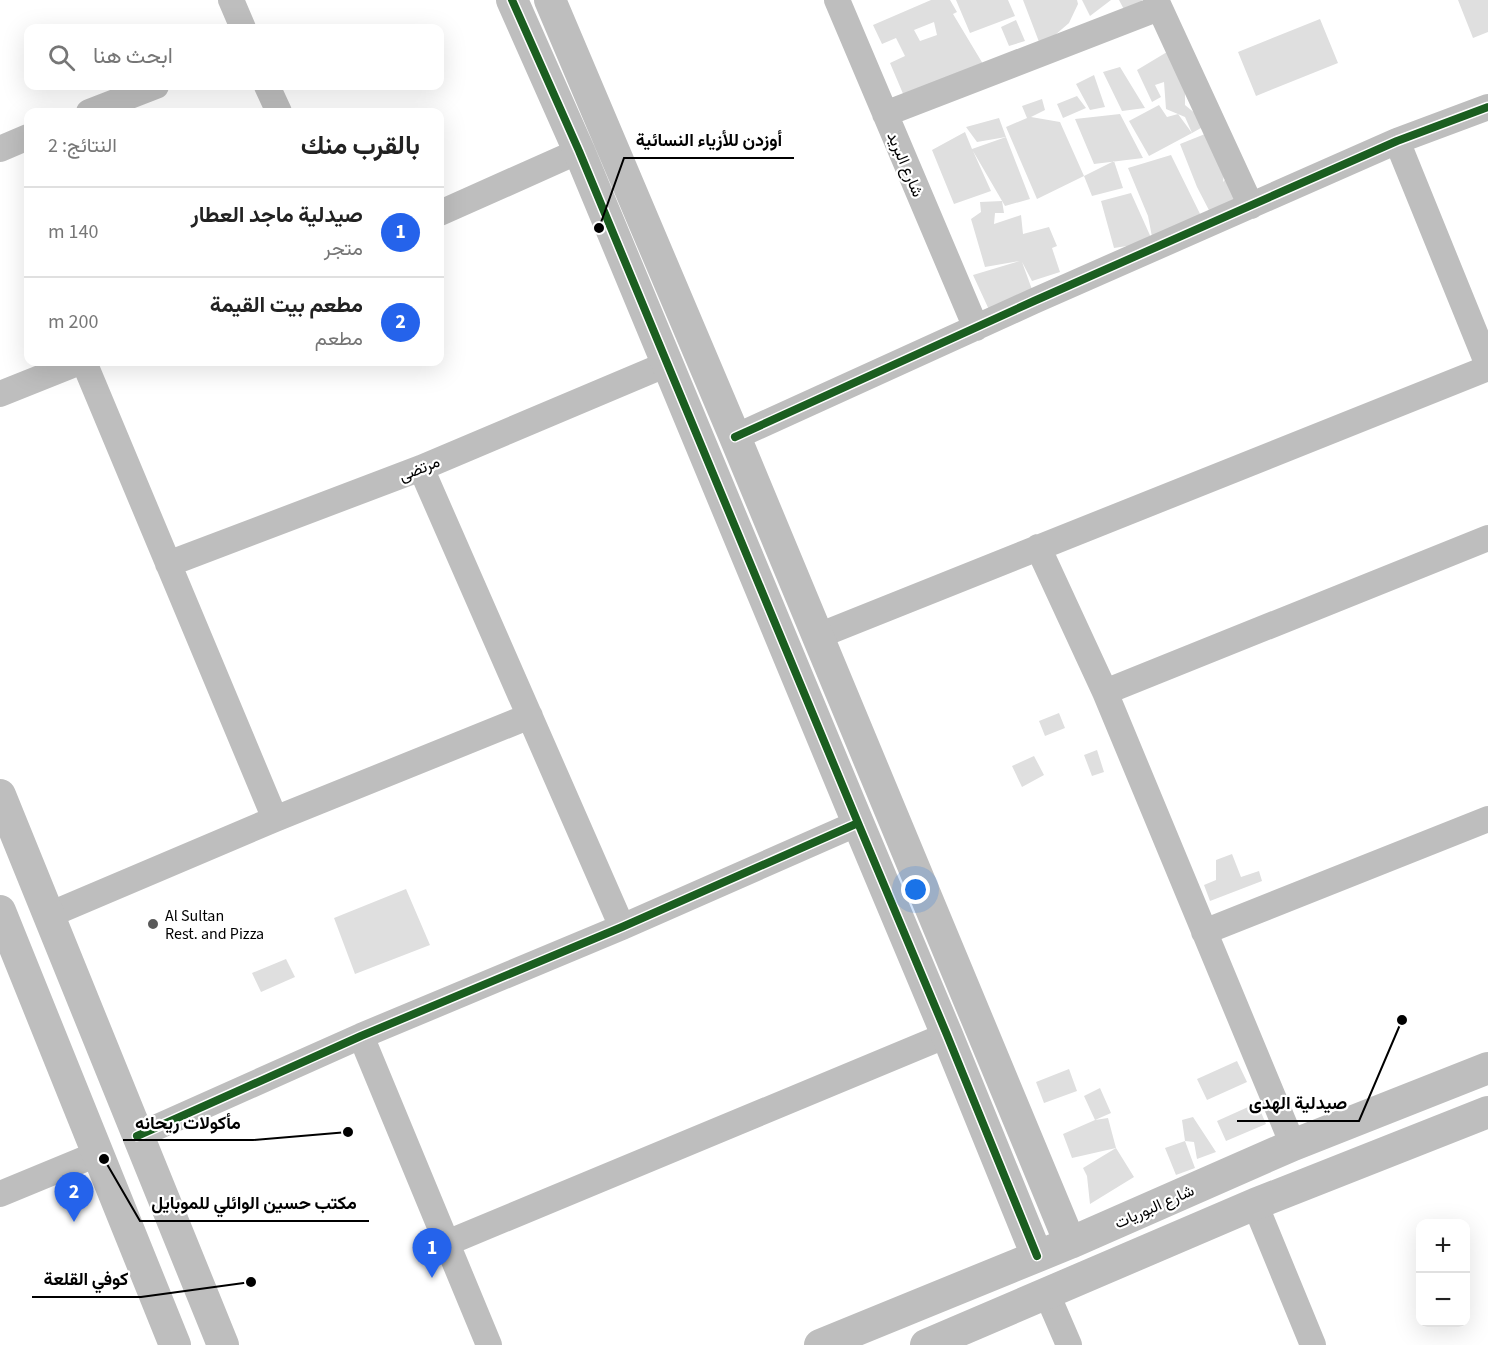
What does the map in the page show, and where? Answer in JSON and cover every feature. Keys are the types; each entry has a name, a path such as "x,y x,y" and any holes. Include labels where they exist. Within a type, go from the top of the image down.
{"street":[{"path":"231,0 241,24"},
{"path":"512,0 579,151 1037,1256"},
{"path":"550,0 735,437 1070,1243"},
{"name":"شارع البريد","path":"837,0 976,328"},
{"path":"885,114 1157,4 1251,206"},
{"path":"539,62 549,52 571,48"},
{"path":"99,108 146,90"},
{"path":"269,90 277,108"},
{"path":"735,437 1397,141 1488,107"},
{"path":"0,148 24,139"},
{"path":"818,636 1488,367 1397,141"},
{"path":"444,211 579,151"},
{"name":"مرتضى","path":"168,564 421,468 667,364"},
{"path":"0,394 70,366"},
{"path":"86,366 275,819"},
{"path":"421,468 622,927"},
{"path":"1105,692 1488,538"},
{"path":"1038,547 1105,692 1293,1145"},
{"path":"49,915 275,819 530,716"},
{"path":"0,795 223,1345"},
{"path":"1204,932 1488,819"},
{"path":"137,1136 362,1036 622,927 858,823"},
{"path":"0,911 175,1345"},
{"path":"447,1243 947,1035"},
{"path":"362,1036 489,1345"},
{"name":"شارع البوريات","path":"820,1345 1070,1243 1293,1145 1488,1068"},
{"path":"926,1345 1255,1204 1488,1112"},
{"path":"0,1194 97,1154"},
{"path":"1255,1204 1313,1345"},
{"path":"1047,1294 1069,1345"}],"building":[{"path":"931,0 950,0 957,12 953,14 983,64 904,96 890,63 905,56 896,38 882,44 873,25","holes":["934,22 937,35 920,41 914,30"]},
{"path":"956,0 1008,0 1015,16 970,33"},
{"path":"1023,0 1077,0 1078,4 1069,23 1041,47"},
{"path":"1082,0 1111,0 1090,16"},
{"path":"1119,0 1156,0 1129,19"},
{"path":"1458,0 1488,0 1488,32 1473,38"},
{"path":"1320,19 1338,63 1256,96 1238,52"},
{"path":"1016,20 1025,41 1009,46 1001,27"},
{"path":"1177,46 1185,88 1185,105 1208,124 1192,133 1185,117 1166,109 1164,82 1155,85 1161,97 1152,102 1137,70"},
{"path":"1120,67 1145,108 1122,111 1103,72"},
{"path":"1094,75 1105,107 1090,110 1076,84"},
{"path":"1077,96 1086,108 1063,118 1057,104"},
{"path":"1042,99 1045,110 1031,117 1060,122 1084,176 1037,199 1006,127 1027,118 1022,106"},
{"path":"1159,105 1167,117 1178,114 1192,133 1149,156 1129,121"},
{"path":"1120,114 1143,158 1094,164 1075,119"},
{"path":"999,118 1006,137 977,142 966,127"},
{"path":"1215,130 1224,175 1223,182 1234,170 1245,194 1212,216 1197,187 1180,144"},
{"path":"965,132 972,149 1006,137 1030,199 1005,206 973,151 991,191 954,204 932,150"},
{"path":"1171,155 1206,226 1153,242 1148,216 1128,168"},
{"path":"1114,161 1123,188 1092,196 1084,176"},
{"path":"1131,193 1153,242 1114,248 1101,201"},
{"path":"1002,201 1004,213 995,213 994,224 1021,215 1023,234 1049,227 1057,246 1052,248 1060,272 1032,281 1022,262 1034,295 991,314 973,275 1020,261 985,267 971,219 981,212 980,202"},
{"path":"1059,713 1065,728 1045,736 1039,721"},
{"path":"1097,750 1104,772 1092,776 1084,755"},
{"path":"1034,756 1044,775 1022,787 1012,766"},
{"path":"1232,854 1241,877 1259,871 1262,881 1210,901 1204,885 1216,880 1216,860"},
{"path":"406,889 430,945 355,974 334,918"},
{"path":"286,959 295,977 261,992 252,973"},
{"path":"1237,1061 1247,1082 1207,1100 1197,1079"},
{"path":"1069,1069 1077,1091 1044,1103 1036,1082"},
{"path":"1100,1088 1111,1113 1095,1120 1084,1096"},
{"path":"1257,1103 1266,1124 1226,1141 1217,1121"},
{"path":"1193,1117 1216,1152 1197,1159 1194,1142 1185,1141 1182,1120"},
{"path":"1108,1118 1116,1148 1072,1158 1063,1134 1095,1120"},
{"path":"1185,1141 1195,1168 1176,1175 1165,1148"},
{"path":"1116,1148 1134,1177 1090,1204 1087,1176 1083,1168"}],"cycle path":[{"path":"512,0 579,151 1037,1256"},
{"path":"735,437 1034,301 1397,141 1488,107"},
{"path":"137,1136 361,1036 622,927 858,823"}],"place":[{"name":"أوزدن للأزياء النسائية","path":"599,228"},
{"name":"Al Sultan Rest. and Pizza","path":"153,924"},
{"name":"صيدلية الهدى","path":"1402,1020"},
{"name":"مأكولات ريحانه","path":"348,1132"},
{"name":"مكتب حسين الوائلي للموبايل","path":"104,1159"},
{"name":"مطعم بيت القيمة","path":"74,1222"},
{"name":"صيدلية ماجد العطار","path":"432,1278"},
{"name":"كوفي القلعة","path":"251,1282"}]}
